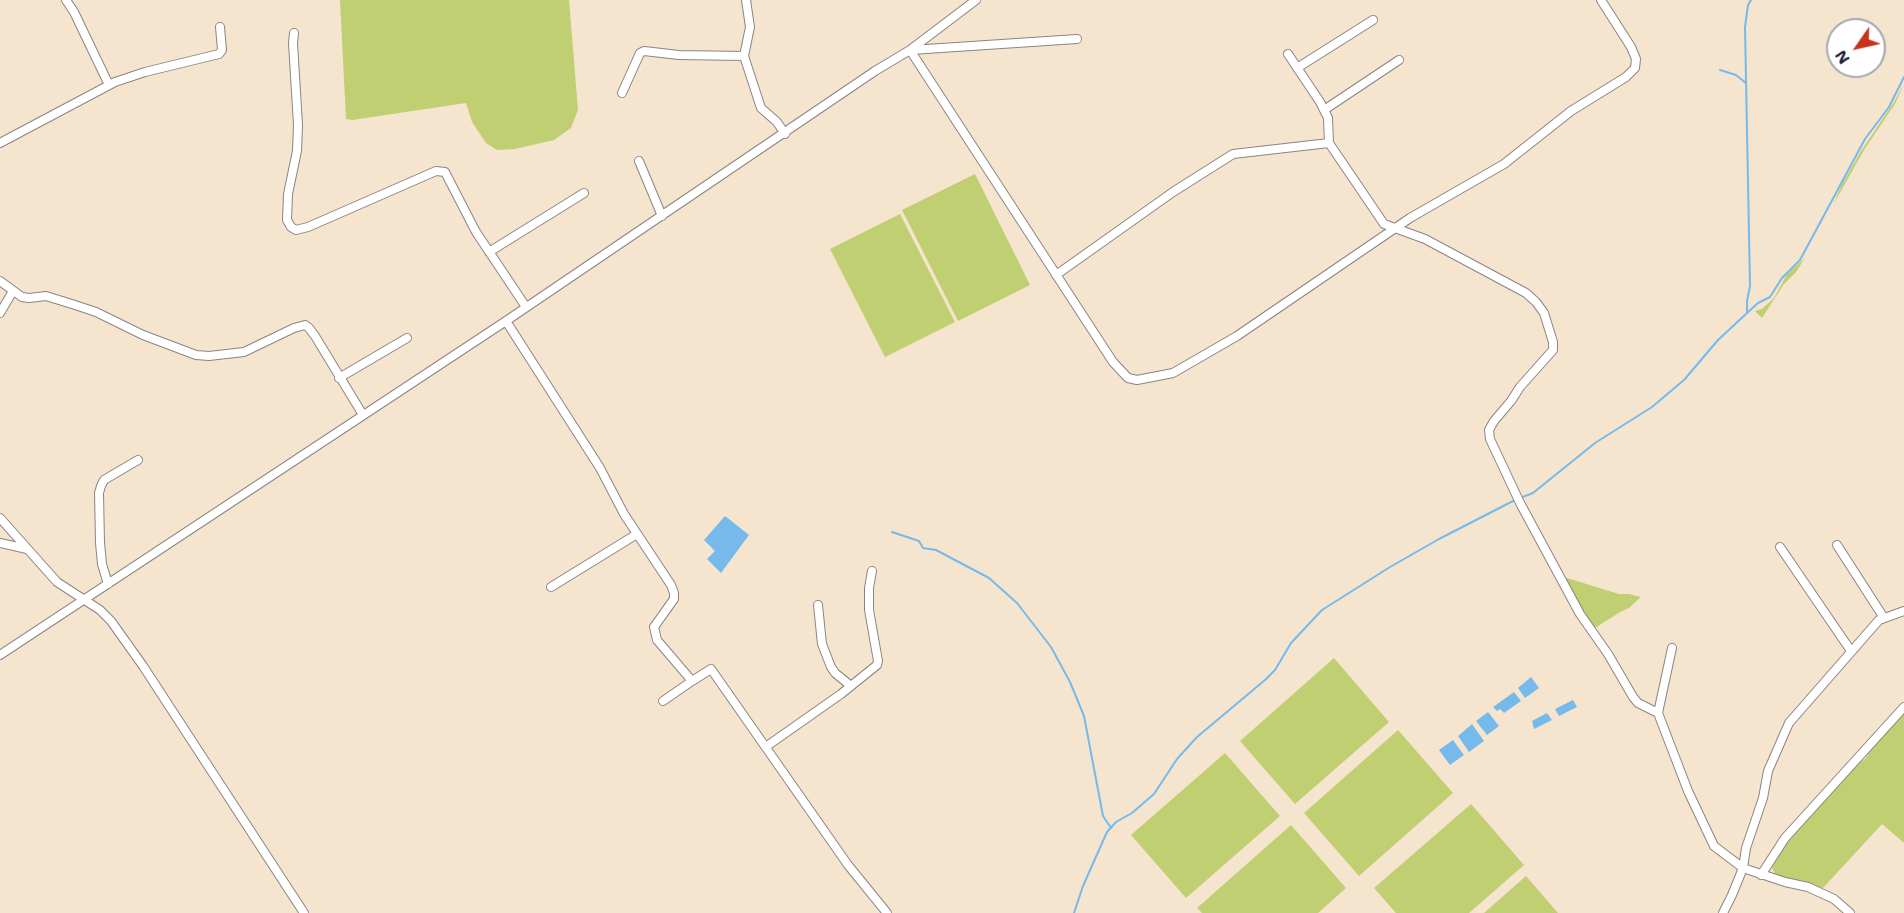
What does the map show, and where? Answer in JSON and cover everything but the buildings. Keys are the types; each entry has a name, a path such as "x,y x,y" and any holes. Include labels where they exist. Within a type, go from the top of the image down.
{"street":[{"path":"66,0 109,85"},
{"path":"746,0 750,27 744,56 761,108 777,122 785,134"},
{"path":"0,655 785,134 875,71 910,50 976,0"},
{"path":"910,50 1122,373 1128,378 1137,380 1173,373 1189,366 1410,218 1504,164 1571,111 1626,77 1635,69 1636,59 1631,46 1601,0"},
{"path":"1297,68 1373,20"},
{"path":"0,143 109,85 145,72 219,54 222,50 220,27"},
{"path":"294,33 298,125 297,150 288,194 287,220 291,227 296,230 308,227 426,175 436,171 445,172 489,252 526,307"},
{"path":"910,50 1077,39"},
{"path":"622,93 640,53 644,51 679,55 744,56"},
{"path":"1288,54 1328,118 1329,143 1384,224 1425,238 1526,293 1544,313 1553,342 1553,350 1494,421 1490,430 1490,439 1566,591 1638,704 1658,713"},
{"path":"1324,110 1399,60"},
{"path":"1056,274 1173,192 1233,154 1329,143"},
{"path":"639,161 662,216"},
{"path":"489,252 584,193"},
{"path":"0,281 22,297 46,297 96,312 143,335 196,355 209,356 244,352 305,325 315,336 363,416"},
{"path":"0,313 13,291"},
{"path":"506,321 600,468 624,514 671,585 674,593 671,606 657,621 654,633 657,640 693,681"},
{"path":"339,378 407,338"},
{"path":"108,584 102,564 99,493 104,480 138,460"},
{"path":"0,518 57,582 72,594 100,610 111,621 143,666 303,913"},
{"path":"551,587 638,534"},
{"path":"0,543 27,549"},
{"path":"1837,545 1884,618"},
{"path":"1780,547 1851,651"},
{"path":"767,746 874,668 878,661 869,610 872,571"},
{"path":"818,605 822,644 831,667 835,674 851,686"},
{"path":"1723,913 1743,868 1746,848 1764,798 1768,771 1789,723 1879,620 1904,611"},
{"path":"1672,648 1658,713 1688,791 1714,846 1743,868 1808,887 1834,899 1850,913"},
{"path":"663,701 711,669 848,865 887,913"},
{"path":"1761,875 1785,838 1904,707"}],"green space":[{"path":"340,0 569,0 578,110 571,128 554,140 515,149 497,150 486,143 472,122 466,103 346,119"},
{"path":"1904,83 1895,104 1864,150 1833,205 1861,151"},
{"path":"975,174 1030,285 958,321 902,210"},
{"path":"900,214 955,322 885,357 830,249"},
{"path":"1805,258 1784,284 1762,318 1755,311 1762,309 1774,298 1787,274"},
{"path":"1567,578 1619,594 1641,597 1629,608 1595,628 1581,613 1564,580"},
{"path":"1334,658 1389,722 1295,804 1240,741"},
{"path":"1904,713 1904,843 1882,824 1823,888 1774,873 1772,867 1789,839 1856,765 1865,759"},
{"path":"1398,730 1453,793 1359,876 1304,813"},
{"path":"1225,753 1280,816 1186,898 1131,835"},
{"path":"1471,804 1524,865 1469,913 1396,913 1374,888"},
{"path":"1291,825 1346,888 1318,913 1202,913 1197,908"},
{"path":"1526,876 1558,913 1484,913"}],"water":[{"path":"725,516 749,535 721,573 707,559 715,551 704,540"},
{"path":"1531,677 1539,688 1525,698 1518,688"},
{"path":"1514,692 1521,701 1504,713 1493,707"},
{"path":"1573,700 1577,707 1559,716 1555,709"},
{"path":"1488,712 1499,726 1487,735 1476,721"},
{"path":"1547,713 1552,720 1534,729 1532,721"},
{"path":"1472,724 1484,741 1469,752 1458,736"},
{"path":"1453,740 1464,755 1450,765 1439,750"}],"waterway":[{"path":"1747,313 1750,286 1745,27 1748,5 1751,0"},
{"path":"1720,70 1736,75 1746,83"},
{"path":"1520,498 1533,493 1595,443 1652,407 1684,380 1718,340 1758,303 1770,297 1782,278 1800,260 1865,139 1889,107 1904,77"},
{"path":"1074,913 1083,886 1107,832 1116,822 1132,813 1154,794 1177,759 1197,737 1275,670 1291,643 1322,610 1439,539 1515,500"},
{"path":"892,532 919,541 923,548 936,550 989,578 1017,603 1051,647 1070,682 1084,716 1103,816 1111,828"}]}
